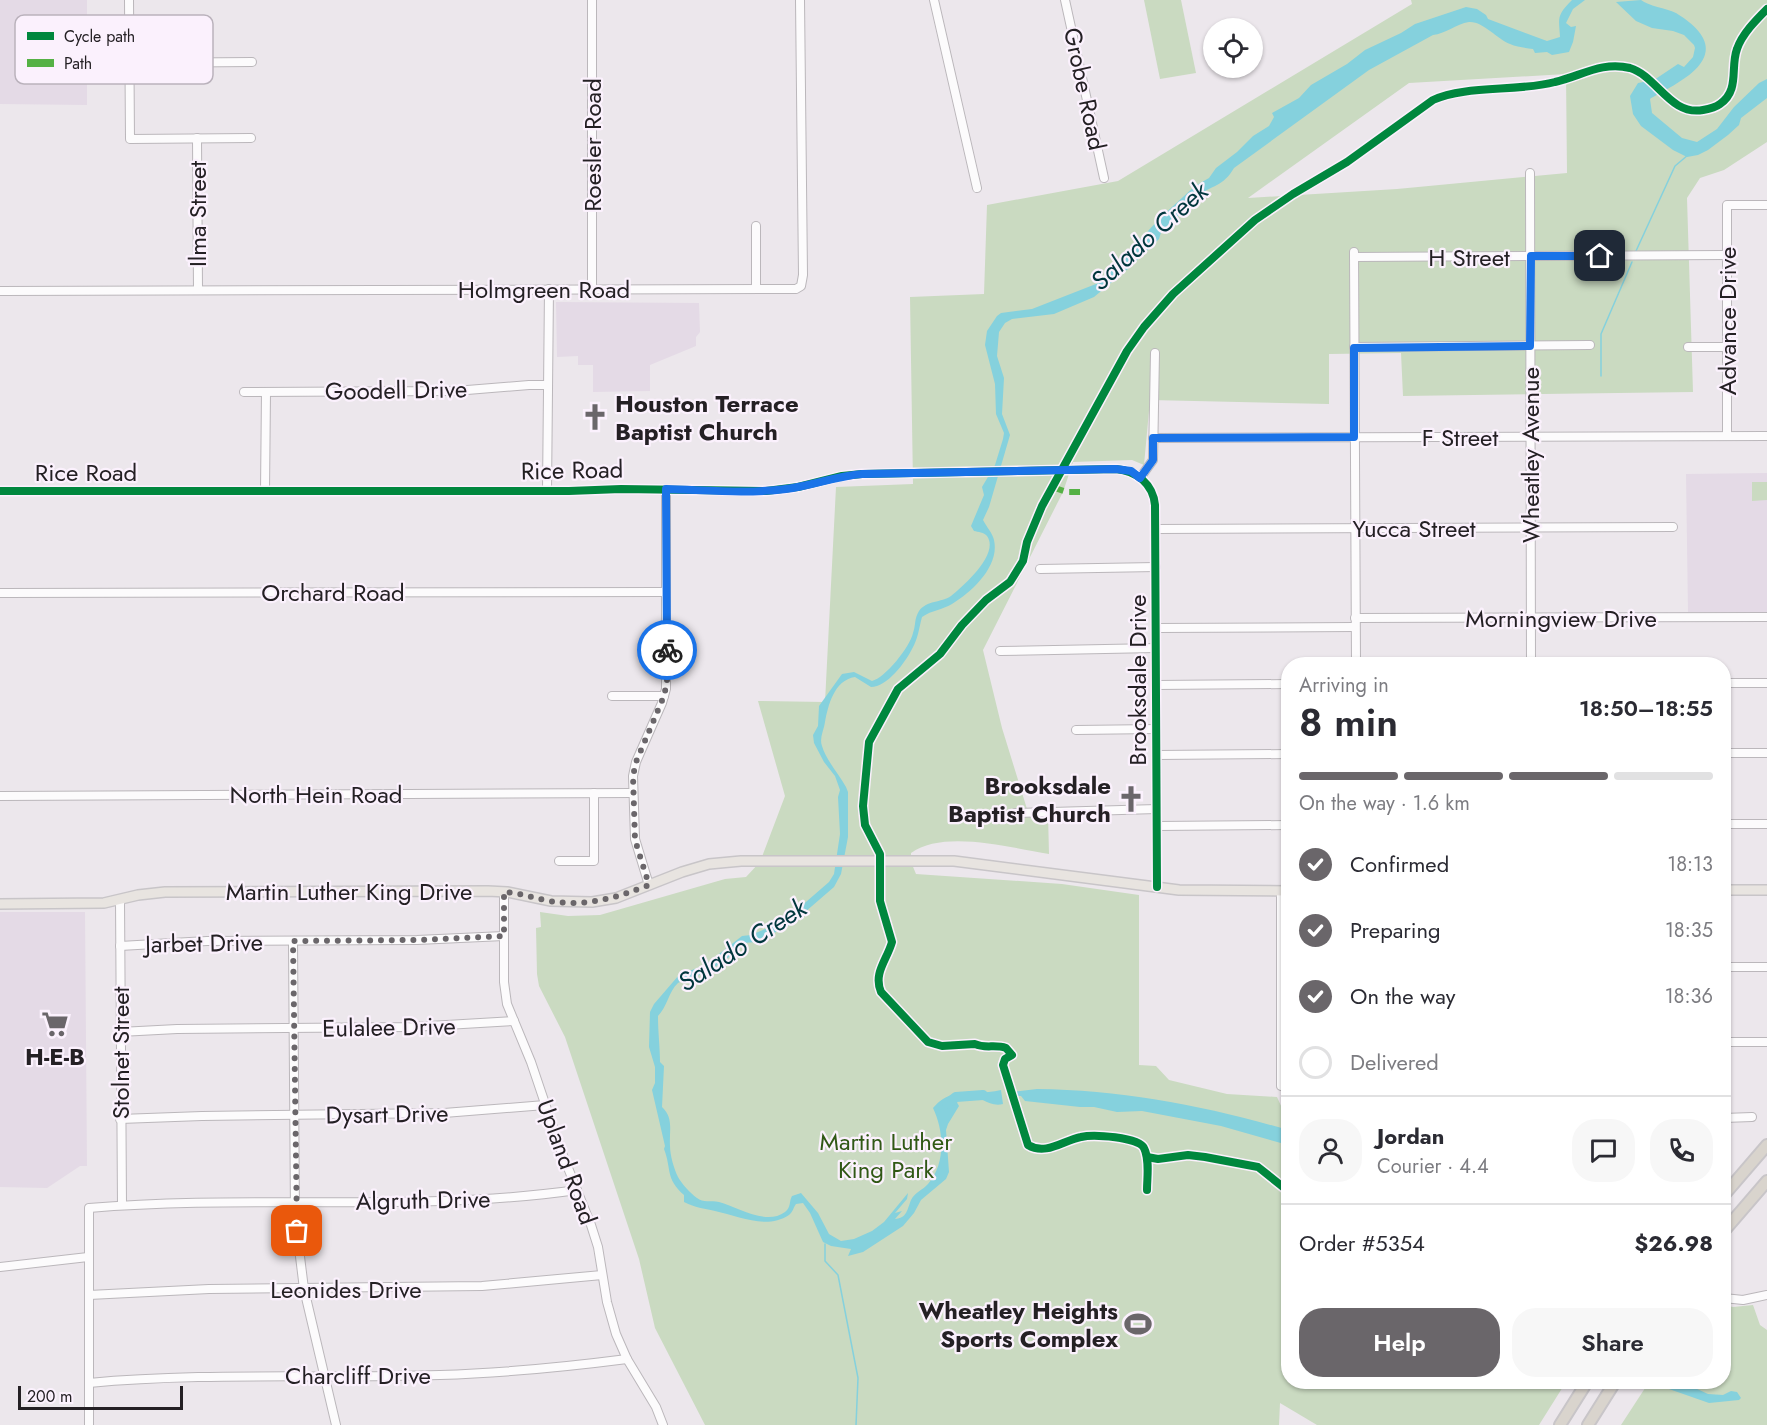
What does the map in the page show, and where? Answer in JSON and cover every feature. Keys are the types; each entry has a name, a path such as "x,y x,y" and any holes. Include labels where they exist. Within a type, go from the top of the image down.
{"highway":[{"path":"1731,1186 1746,1166 1767,1145"},
{"path":"1731,1223 1767,1181"},
{"path":"1560,1425 1583,1389"},
{"path":"1588,1425 1611,1389"}],"main road":[{"name":"Martin Luther King Drive","path":"0,904 97,904 165,892 504,892 551,901 592,902 616,898 696,867 748,861 970,862 1157,887 1205,891 1281,891"},
{"path":"1731,890 1767,890"}],"street":[{"name":"Roesler Road","path":"592,0 592,289"},
{"name":"Holmgreen Road","path":"0,291 756,290 796,288 801,286 803,280 800,0"},
{"path":"934,0 977,188"},
{"name":"Grobe Road","path":"1065,0 1104,178"},
{"path":"213,62 252,62"},
{"path":"129,84 130,139 251,138"},
{"name":"Ilma Street","path":"197,138 198,290"},
{"name":"Wheatley Avenue","path":"1530,172 1532,657"},
{"name":"Advance Drive","path":"1727,436 1727,205 1767,205"},
{"path":"756,226 756,290"},
{"name":"H Street","path":"1354,348 1354,254 1727,255"},
{"path":"547,490 549,289"},
{"path":"1356,657 1354,348 1590,345"},
{"path":"1688,346 1728,347"},
{"path":"1140,478 1153,460 1155,353"},
{"name":"Goodell Drive","path":"244,392 455,391 548,385"},
{"path":"265,491 266,392"},
{"name":"F Street","path":"1153,438 1767,436"},
{"name":"Rice Road","path":"0,491 666,489 766,491 798,487 851,474 1125,470 1140,478"},
{"name":"Brooksdale Drive","path":"1140,478 1152,490 1155,499 1157,887"},
{"path":"649,885 636,848 633,776 636,762 664,696 667,682 666,489"},
{"name":"Yucca Street","path":"1156,529 1673,527"},
{"path":"1041,569 1156,567"},
{"name":"Orchard Road","path":"0,593 666,592"},
{"name":"Morningview Drive","path":"1156,628 1532,618 1767,617"},
{"path":"1000,651 1156,648"},
{"path":"1731,683 1767,683"},
{"path":"1156,685 1281,684"},
{"path":"612,696 664,696"},
{"path":"1076,730 1156,729"},
{"path":"1731,753 1767,753"},
{"path":"1157,755 1281,754"},
{"path":"559,861 594,861 594,793"},
{"name":"North Hein Road","path":"0,796 633,794"},
{"path":"1015,813 1157,809"},
{"path":"1731,824 1767,824"},
{"path":"1157,826 1281,825"},
{"name":"Upland Road","path":"504,892 505,993 596,1240 612,1323 627,1359 656,1407 663,1425"},
{"name":"Stolnet Street","path":"120,900 122,1205"},
{"name":"Jarbet Drive","path":"120,946 207,941 417,940 504,936"},
{"path":"293,941 295,1202 298,1246 304,1289 336,1425"},
{"path":"1731,967 1767,967"},
{"name":"Eulalee Drive","path":"120,1032 177,1029 424,1027 514,1021"},
{"path":"1731,1042 1767,1042"},
{"name":"Dysart Drive","path":"120,1119 444,1113 545,1105"},
{"path":"1731,1118 1752,1118"},
{"name":"Algruth Drive","path":"88,1257 89,1208 122,1205 459,1200 577,1191"},
{"path":"0,1267 88,1257 89,1425"},
{"name":"Leonides Drive","path":"89,1295 151,1291 482,1286 602,1275"},
{"path":"1731,1299 1743,1300 1767,1295"},
{"name":"Charcliff Drive","path":"89,1383 162,1377 439,1375 516,1371 627,1359"}],"shaded area":[{"path":"0,0 87,0 87,15 15,15 15,84 87,84 87,105 0,104"},
{"path":"556,302 699,303 700,332 696,337 696,346 650,365 650,391 593,392 593,365 578,365 578,356 557,357"},
{"path":"1767,473 1767,612 1688,612 1686,474"},
{"path":"0,912 85,912 87,1166 80,1166 47,1188 0,1187"}],"green space":[{"path":"1144,0 1181,0 1196,73 1160,79"},
{"name":"Martin Luther King Park","path":"1411,0 1767,0 1767,142 1724,170 1700,178 1687,198 1693,392 1403,396 1401,353 1329,354 1329,404 1150,400 1144,465 1132,460 1073,462 1063,492 983,650 1002,728 1027,809 1026,817 1048,814 1049,854 959,841 925,846 911,853 911,862 916,874 1062,884 1139,895 1139,1065 1156,1066 1169,1080 1227,1094 1277,1097 1281,1106 1281,1389 1562,1389 1539,1425 1317,1425 1280,1403 1279,1425 705,1425 655,1328 639,1259 565,1037 539,986 536,928 541,927 540,912 568,916 600,915 725,879 746,877 760,862 785,796 758,701 825,702 836,487 913,484 910,297 984,294 987,205 1118,181 1412,4","holes":["1566,74 1567,173 1397,189 1248,198 1409,83"]},
{"path":"1752,482 1767,482 1767,500 1752,501"},
{"path":"1753,1305 1760,1325 1767,1330 1767,1425 1621,1425 1644,1389 1731,1389 1731,1307"}],"water":[{"path":"1572,0 1585,0 1573,9 1566,23 1571,27 1576,26 1569,52 1552,55 1547,52 1535,53 1533,49 1505,42 1474,22 1464,23 1433,35 1369,70 1234,168 1226,179 1202,192 1162,229 1159,239 1094,297 1054,314 1012,319 1005,323 999,332 997,356 1004,378 1002,414 1010,435 983,520 994,540 995,550 989,569 960,599 922,617 914,645 905,661 889,679 871,687 855,677 848,679 837,688 828,709 821,743 826,756 848,792 848,837 841,874 834,887 790,925 756,942 744,943 716,966 678,983 658,1016 660,1062 664,1066 662,1107 670,1120 672,1162 684,1185 699,1200 719,1202 752,1214 769,1217 785,1212 792,1196 801,1193 818,1213 829,1234 841,1241 854,1239 872,1231 884,1222 908,1193 907,1199 895,1213 902,1211 895,1219 902,1217 913,1197 934,1176 940,1157 941,1137 933,1108 941,1101 957,1094 1001,1090 1003,1104 991,1104 969,1095 955,1099 959,1106 946,1130 949,1172 946,1179 921,1200 903,1226 863,1252 848,1256 851,1249 831,1246 823,1242 803,1203 796,1204 790,1214 780,1219 762,1222 692,1206 684,1202 684,1195 674,1184 670,1174 652,1090 655,1083 655,1067 649,1047 650,1012 679,975 705,965 742,936 751,935 784,921 829,882 834,874 840,834 838,797 840,790 835,776 814,743 813,735 818,726 819,706 842,674 854,672 872,681 883,674 907,646 913,633 916,617 922,607 951,596 978,569 989,552 990,543 987,536 974,531 971,526 984,495 982,487 995,465 1004,433 996,414 995,384 985,345 987,331 997,316 1001,313 1032,309 1101,282 1160,218 1195,186 1209,178 1216,168 1253,136 1269,126 1274,117 1272,113 1299,98 1311,85 1347,64 1365,50 1415,24 1466,7 1477,9 1488,19 1547,41 1560,37 1560,17"},
{"path":"1641,0 1676,13 1691,24 1703,38 1706,48 1704,58 1698,67 1679,82 1650,99 1652,113 1682,138 1697,142 1717,129 1734,107 1759,83 1767,79 1767,98 1741,118 1739,125 1728,135 1698,155 1687,157 1673,150 1641,126 1633,114 1630,96 1638,83 1654,80 1678,64 1684,67 1693,57 1695,48 1684,35 1652,28 1636,21 1616,2"},
{"path":"1037,1089 1069,1090 1164,1101 1281,1128 1281,1143 1221,1126 1142,1111 1117,1112 1094,1107 1025,1101 1021,1096 1012,1096 1011,1092"},
{"path":"1669,1389 1697,1389 1708,1394 1723,1395 1731,1391 1737,1392 1741,1398 1709,1403"}],"waterway":[{"path":"1636,251 1675,166 1688,155"},
{"path":"1601,376 1601,334 1632,262"},
{"name":"Salado Creek","path":"947,1104 956,1097 983,1095"},
{"path":"825,1244 825,1261 838,1275 858,1378 856,1425"}],"marked path":[{"path":"1052,487 1067,492 1080,492"}],"cycle path":[{"path":"1147,1190 1146,1153 1144,1148 1134,1141 1115,1137 1087,1136 1048,1148 1041,1149 1028,1145 1003,1065 1005,1059 1012,1055 1006,1048 975,1044 942,1046 928,1042 881,992 880,973 892,942 880,901 880,854 865,825 863,806 869,742 898,689 940,654 962,625 986,600 1010,582 1023,561 1027,542 1042,506 1127,351 1144,327 1173,294 1255,220 1347,162 1433,100 1446,95 1540,85 1592,70 1620,66 1640,72 1681,107 1691,110 1714,107 1720,104 1730,92 1739,43 1767,9"},
{"path":"0,491 569,491 621,489 766,491 862,474 1124,470 1143,480 1151,491 1155,505 1157,887"},
{"path":"1147,1157 1158,1159 1188,1155 1258,1167 1281,1185"}],"way so far":[{"path":"297,1231 293,941 417,940 504,936 504,892 551,901 592,902 606,901 649,885 636,848 633,776 636,762 664,696 667,682 667,650"}],"place":[{"name":"Houston Terrace Baptist Church","path":"595,417"},
{"name":"Brooksdale Baptist Church","path":"1131,799"},
{"name":"H-E-B","path":"55,1024"},
{"name":"Wheatley Heights Sports Complex","path":"1138,1324"}],"route":[{"path":"667,650 666,489 766,491 798,487 851,474 1116,469 1131,471 1140,478 1153,460 1153,438 1354,437 1354,348 1530,346 1531,256 1600,256"}]}
